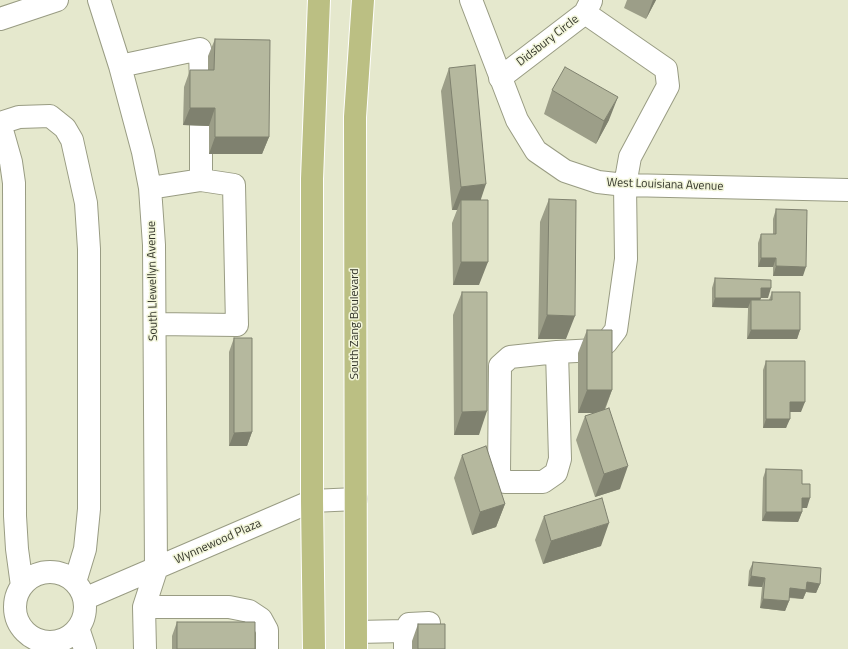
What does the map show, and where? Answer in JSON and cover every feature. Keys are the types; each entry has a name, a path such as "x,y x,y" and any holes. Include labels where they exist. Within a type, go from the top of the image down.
{"main road":[{"path":"314,649 312,501 312,178 318,0"},
{"name":"South Zang Boulevard","path":"356,641 355,117 364,0"}],"street":[{"path":"0,19 57,0"},
{"name":"South Llewellyn Avenue","path":"99,0 120,66 143,152 150,188 154,245 156,570 144,607 145,649"},
{"name":"West Louisiana Avenue","path":"470,0 517,120 536,151 565,172 598,182 625,185 848,190"},
{"path":"557,352 560,459 556,473 543,482 505,482 499,474 500,366 510,357 557,352 596,350 606,343 616,330 626,259 625,185 630,157 668,86 666,69 588,6"},
{"name":"Didsbury Circle","path":"500,78 588,6"},
{"path":"120,66 200,49 201,88"},
{"path":"13,594 29,579 37,574 47,572 67,576 79,591 85,609 83,619 78,628 71,635 62,640 53,642 43,641 30,644 17,619 13,594 17,549 15,516 14,183 5,162 0,123 19,117 50,116 65,128 72,140 86,203 89,249 89,509 79,591"},
{"path":"201,126 201,180"},
{"path":"150,188 201,180 234,185 238,325 154,324"},
{"name":"Wynnewood Plaza","path":"79,591 156,570 312,501 356,499"},
{"path":"144,607 229,607 249,611 261,619 267,630 267,649"},
{"path":"356,641 405,640 409,624 430,623"},
{"path":"78,628 85,649"}],"building":[{"path":"215,39 270,40 269,137 215,137 215,108 190,108 190,70 214,70"},
{"path":"475,65 486,184 461,187 449,68"},
{"path":"565,67 618,97 604,121 552,90"},
{"path":"549,199 576,200 575,316 547,315"},
{"path":"461,200 488,200 488,262 461,262"},
{"path":"776,209 807,210 806,267 776,266 776,258 761,258 761,234 776,234"},
{"path":"715,278 771,280 771,288 761,288 761,298 715,298"},
{"path":"462,292 487,292 487,411 462,412"},
{"path":"772,292 800,292 800,330 751,330 751,300 772,300"},
{"path":"587,330 612,330 612,390 587,390"},
{"path":"234,338 252,338 252,432 234,433"},
{"path":"766,361 805,361 805,402 790,402 790,419 766,419"},
{"path":"609,408 628,466 604,474 585,416"},
{"path":"486,446 505,504 480,512 462,455"},
{"path":"766,469 802,470 802,484 810,484 810,498 802,498 802,512 766,512"},
{"path":"602,498 609,523 551,541 544,516"},
{"path":"753,562 821,568 820,584 807,582 806,590 790,588 789,601 763,599 765,578 751,576"},
{"path":"177,622 255,622 255,649 177,649"},
{"path":"418,624 445,624 445,649 418,649"}]}
